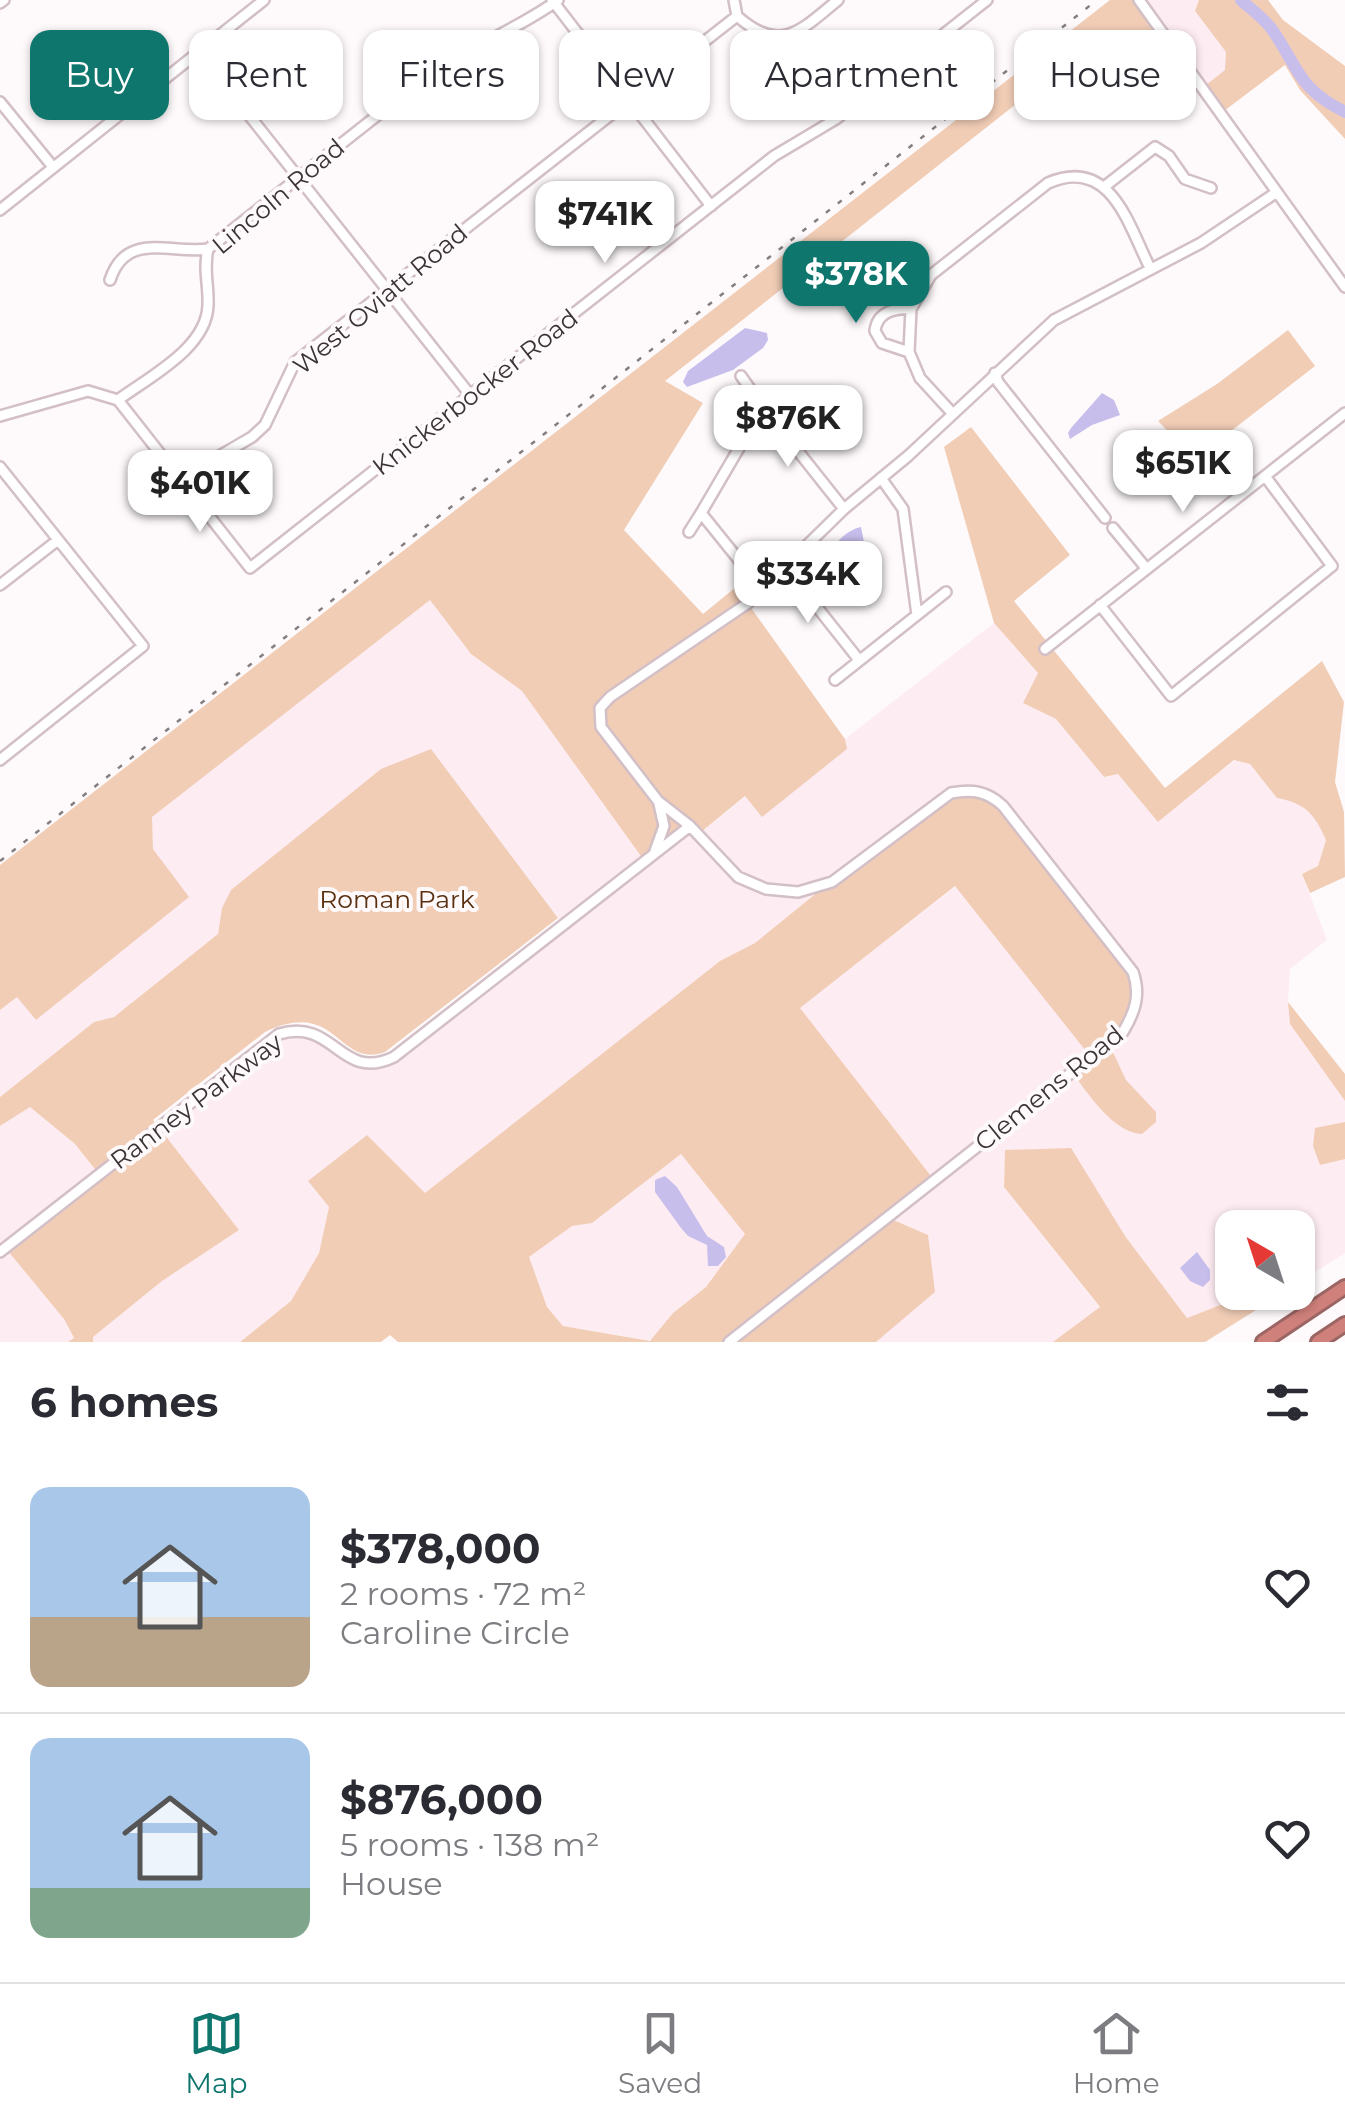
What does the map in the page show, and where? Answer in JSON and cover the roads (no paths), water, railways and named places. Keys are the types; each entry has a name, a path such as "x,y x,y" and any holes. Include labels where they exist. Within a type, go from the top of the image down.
{"highway":[{"path":"1263,1342 1345,1287"},
{"path":"1318,1342 1345,1324"}],"street":[{"path":"226,30 264,0"},
{"path":"734,0 737,16 750,28 767,36 782,37 796,34 838,0"},
{"name":"Knickerbocker Road","path":"180,480 250,568 774,156 836,120 986,0"},
{"path":"1139,0 1345,287"},
{"path":"555,1 576,30"},
{"name":"Lincoln Road","path":"118,400 199,335 208,302 204,279 208,249 431,73 523,24 555,1"},
{"name":"West Oviatt Road","path":"710,37 737,16"},
{"path":"0,210 189,59"},
{"path":"0,102 53,167"},
{"path":"253,120 470,396"},
{"name":"West Oviatt Road","path":"180,480 252,437 265,425 296,362 602,120"},
{"path":"644,120 712,206"},
{"path":"1104,187 1156,147 1169,156 1185,179 1211,188"},
{"path":"954,414 920,378 909,352 911,309 931,275 1048,183 1066,175 1080,175 1104,187 1116,200 1150,268"},
{"path":"690,826 658,801 601,726 600,708 610,697 763,590 844,509 1054,320 1208,239 1277,192"},
{"path":"110,280 116,263 129,252 144,248 186,252 208,249"},
{"path":"909,352 882,343 875,332 882,315 898,308 911,309"},
{"path":"995,373 1040,438 1105,518"},
{"path":"742,376 844,509"},
{"path":"0,416 72,394 88,392 118,400 180,480"},
{"path":"690,532 763,407"},
{"path":"1044,648 1345,413"},
{"path":"0,466 143,646 0,760"},
{"path":"1100,605 1171,696 1332,566 1265,476"},
{"path":"881,478 903,509 917,615"},
{"path":"702,513 763,590"},
{"path":"1113,528 1146,568"},
{"path":"0,586 58,540"},
{"path":"786,568 860,660"},
{"path":"835,680 946,592"},
{"name":"Clemens Road","path":"690,826 726,867 752,884 780,891 817,888 846,873 951,793 965,790 988,794 1003,806 1134,972 1137,990 1135,1011 1123,1032 729,1342"},
{"path":"652,855 664,826 658,801"},
{"name":"Ranney Parkway","path":"0,1252 280,1034 311,1032 355,1061 385,1061 404,1050 690,826"}],"waterway":[{"path":"1241,0 1271,28 1308,85 1345,112"}],"railway":[{"path":"0,861 1097,0"}],"park label":[{"name":"Roman Park","path":"397,899"}]}
